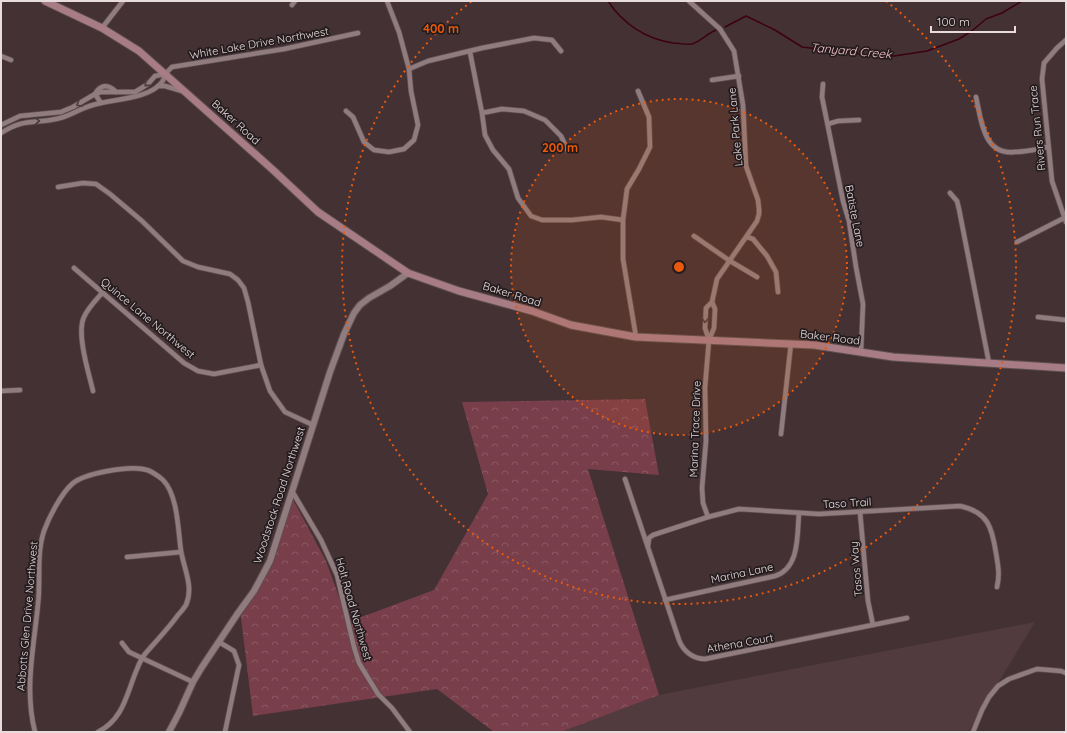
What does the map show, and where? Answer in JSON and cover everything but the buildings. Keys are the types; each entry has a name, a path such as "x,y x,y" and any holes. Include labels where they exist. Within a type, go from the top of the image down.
{"main road":[{"name":"Baker Road","path":"44,1 102,28 139,51 318,212 408,273 459,290 532,311 571,325 636,337 814,345 893,357 1066,368"}],"street":[{"path":"102,28 123,1"},
{"path":"346,111 353,117 364,142 374,150 390,152 404,149 414,140 418,125 408,69 399,32 387,1"},
{"name":"Lake Park Lane","path":"689,1 720,28 734,51 743,105 746,166 758,200 759,209 757,222 717,279 712,302 706,308 705,328 709,340"},
{"name":"White Lake Drive Northwest","path":"94,94 101,92 135,92 148,84 155,76 165,74 172,67 284,49 358,33"},
{"path":"408,69 428,61 482,48 534,38 552,40 561,51"},
{"name":"Rivers Run Trace","path":"1065,220 1052,181 1042,79 1044,63 1056,48 1066,40"},
{"path":"470,52 485,135 493,150 509,168 518,198 531,216 542,220 572,220 601,217 622,220"},
{"path":"1,56 11,60"},
{"path":"1,133 12,126 21,123 56,119 68,116 85,107 145,93 158,86 163,81 165,74"},
{"path":"712,80 739,76"},
{"name":"Batiste Lane","path":"823,84 822,97 843,200 849,221 863,304 861,352"},
{"path":"158,86 165,86 185,92"},
{"path":"636,337 623,259 622,220 627,189 650,146 649,117 638,91"},
{"path":"1,125 20,116 61,112 73,107 94,94 101,103"},
{"path":"976,97 984,131 992,145 999,151 1013,153 1048,147"},
{"path":"482,113 502,109 524,111 545,120 561,136 568,151"},
{"path":"828,124 859,120"},
{"path":"58,186 83,183 96,184 142,221 183,261 198,267 230,274 238,280 244,288 261,365 270,391 285,412 313,425"},
{"path":"950,193 957,201 959,208 989,363"},
{"path":"1017,242 1065,220"},
{"path":"694,236 730,261 758,277"},
{"path":"747,237 753,239 767,256 776,272 778,292"},
{"name":"Quince Lane Northwest","path":"74,268 184,363 198,371 214,374 261,365"},
{"name":"Woodstock Road Northwest","path":"169,732 193,682 209,655 254,591 270,561 313,425 344,334 354,313 360,305 369,298 390,286 408,273"},
{"path":"93,391 81,340 82,319 90,306 103,292"},
{"name":"Lake Park Lane","path":"709,340 714,328 715,309 712,302"},
{"path":"1038,317 1066,320"},
{"name":"Marina Trace Drive","path":"708,517 702,498 706,441 705,387 709,340"},
{"path":"781,434 791,344"},
{"path":"1,391 20,390"},
{"name":"Abbotts Glen Drive Northwest","path":"35,732 29,700 32,653 39,603 39,552 44,530 58,502 73,483 88,476 106,471 128,469 147,470 163,480 172,497 190,588 186,605 175,620 141,658 121,711 108,726 98,732"},
{"name":"Athena Court","path":"625,479 680,644 687,653 700,659 705,659 907,618"},
{"name":"Holt Road Northwest","path":"292,491 321,540 337,575 359,663 378,694 392,708 408,730"},
{"name":"Taso Trail","path":"648,546 649,538 653,535 708,517 744,509 819,514 960,506 974,510 981,514 992,530 999,567 999,580 997,587"},
{"name":"Tasos Way","path":"860,512 868,601 873,625"},
{"name":"Marina Lane","path":"666,600 775,576 784,572 792,562 795,555 799,513"},
{"path":"127,557 182,552"},
{"path":"219,642 234,651 239,665 224,732"},
{"path":"122,643 129,652 193,682"},
{"path":"973,732 989,697 998,686 1010,678 1037,669 1062,671 1066,673"}],"shaded area":[{"path":"1035,622 968,732 561,732 659,695"}],"green space":[{"path":"645,399 659,475 588,469 659,695 561,732 494,732 437,689 253,716 240,610 269,560 290,494 326,561 348,622 434,590 488,494 462,402"}],"waterway":[{"name":"Tanyard Creek","path":"608,1 621,17 636,29 663,41 692,44 716,30"},
{"name":"Tanyard Creek","path":"725,27 746,16 775,30 802,47 869,55 894,56 927,51 959,39 986,19 1002,13 1022,1"}]}
